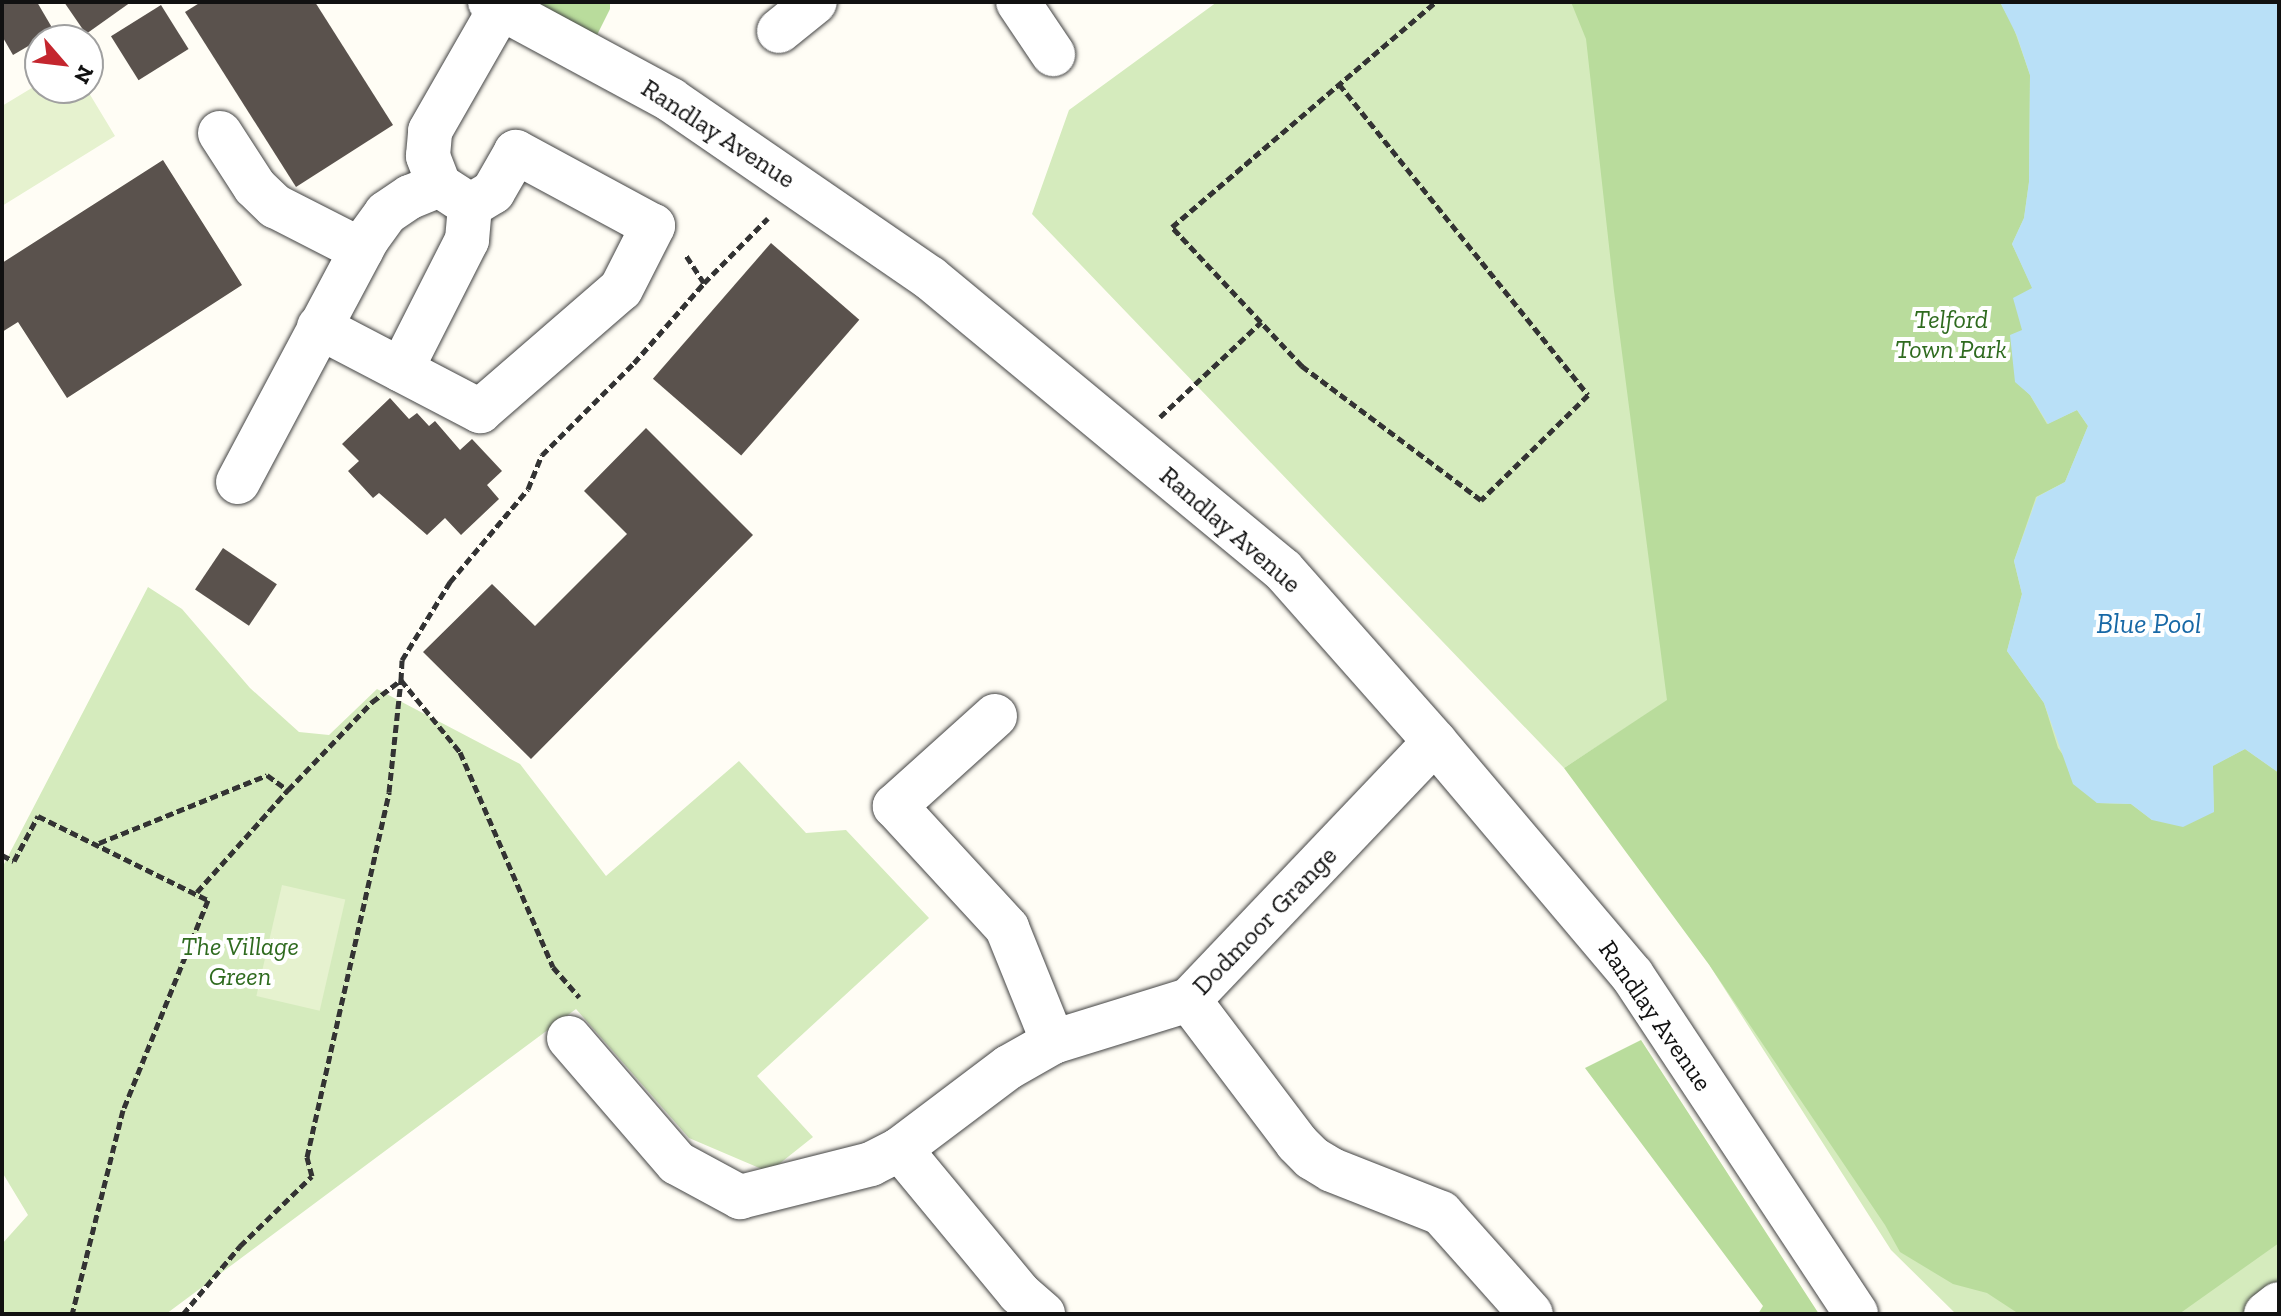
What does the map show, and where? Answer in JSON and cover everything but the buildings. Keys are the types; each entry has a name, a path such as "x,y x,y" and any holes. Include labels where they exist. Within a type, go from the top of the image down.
{"street":[{"path":"779,31 815,2"},
{"path":"1018,2 1053,54"},
{"path":"401,370 467,240 455,196 428,156 430,131 496,5"},
{"name":"Randlay Avenue","path":"496,5 671,100 930,278 1283,570 1435,742 1632,975 1856,1314"},
{"path":"220,133 255,187 275,206 361,250"},
{"path":"238,482 286,427 319,327 361,250 386,213 410,197 493,192 516,152 653,226 621,289 480,411 319,327"},
{"path":"995,716 895,806 1007,928 1053,1042"},
{"name":"Dodmoor Grange","path":"569,1038 677,1163 740,1197 838,1174 900,1149 1009,1067 1053,1042 1189,1000 1435,742"},
{"path":"1189,1000 1297,1143 1312,1158 1332,1170 1441,1213 1531,1314"},
{"path":"900,1149 1019,1293 1043,1314"},
{"path":"2266,1314 2279,1304"}],"path":[{"path":"1339,84 1588,395 1481,500 1302,366 1172,227 1339,84 1435,2"},
{"path":"183,1314 240,1246 312,1176 307,1157 389,792 402,660 450,582 528,489 542,455 634,363 704,283 774,212"},
{"path":"653,226 676,240 704,283"},
{"path":"1130,445 1261,322"},
{"path":"197,892 372,702 401,680"},
{"path":"401,680 460,752 553,967 586,1006 569,1038"},
{"path":"98,844 267,775 288,790"},
{"path":"2,855 14,861 38,816 208,900 123,1110 72,1314"}],"green space":[{"path":"515,2 610,2 610,9 594,41"},
{"name":"Telford Town Park","path":"1217,2 2279,2 2279,1314 1956,1314 1891,1250 1710,966 1667,701 1564,768 1032,214 1069,110"},
{"name":"Telford Town Park","path":"1571,2 2000,2 2013,26 2030,75 2029,182 2024,218 2012,244 2033,289 2015,381 2030,395 2047,424 2077,410 2088,426 2065,482 2036,497 2014,561 2022,594 2007,651 2044,703 2058,748 2097,803 2131,804 2152,820 2214,812 2212,766 2245,749 2279,773 2279,1243 2179,1314 2019,1314 1987,1293 1953,1284 1900,1252 1885,1225 1710,966 1564,768 1667,700 1614,291 1586,39"},
{"path":"24,93 24,104 96,104 115,136 2,206 2,106"},
{"name":"The Village Green","path":"148,587 182,609 250,688 299,732 329,735 377,689 520,764 606,876 739,761 806,833 846,830 929,918 757,1076 813,1137 769,1172 689,1138 576,1009 166,1314 2,1314 2,1244 28,1215 2,1172 2,868"},
{"path":"282,885 345,900 320,1011 256,996"},
{"path":"1641,1040 1819,1314 1758,1314 1763,1306 1585,1068"}],"water":[{"name":"Blue Pool","path":"2000,2 2279,2 2279,773 2245,749 2213,766 2214,812 2183,827 2152,820 2131,804 2097,803 2073,784 2044,703 2007,651 2022,594 2014,561 2037,497 2065,482 2088,426 2077,410 2048,424 2030,395 2015,382 2010,335 2022,330 2013,298 2032,288 2012,244 2024,218 2029,182 2030,75 2017,36"}]}
